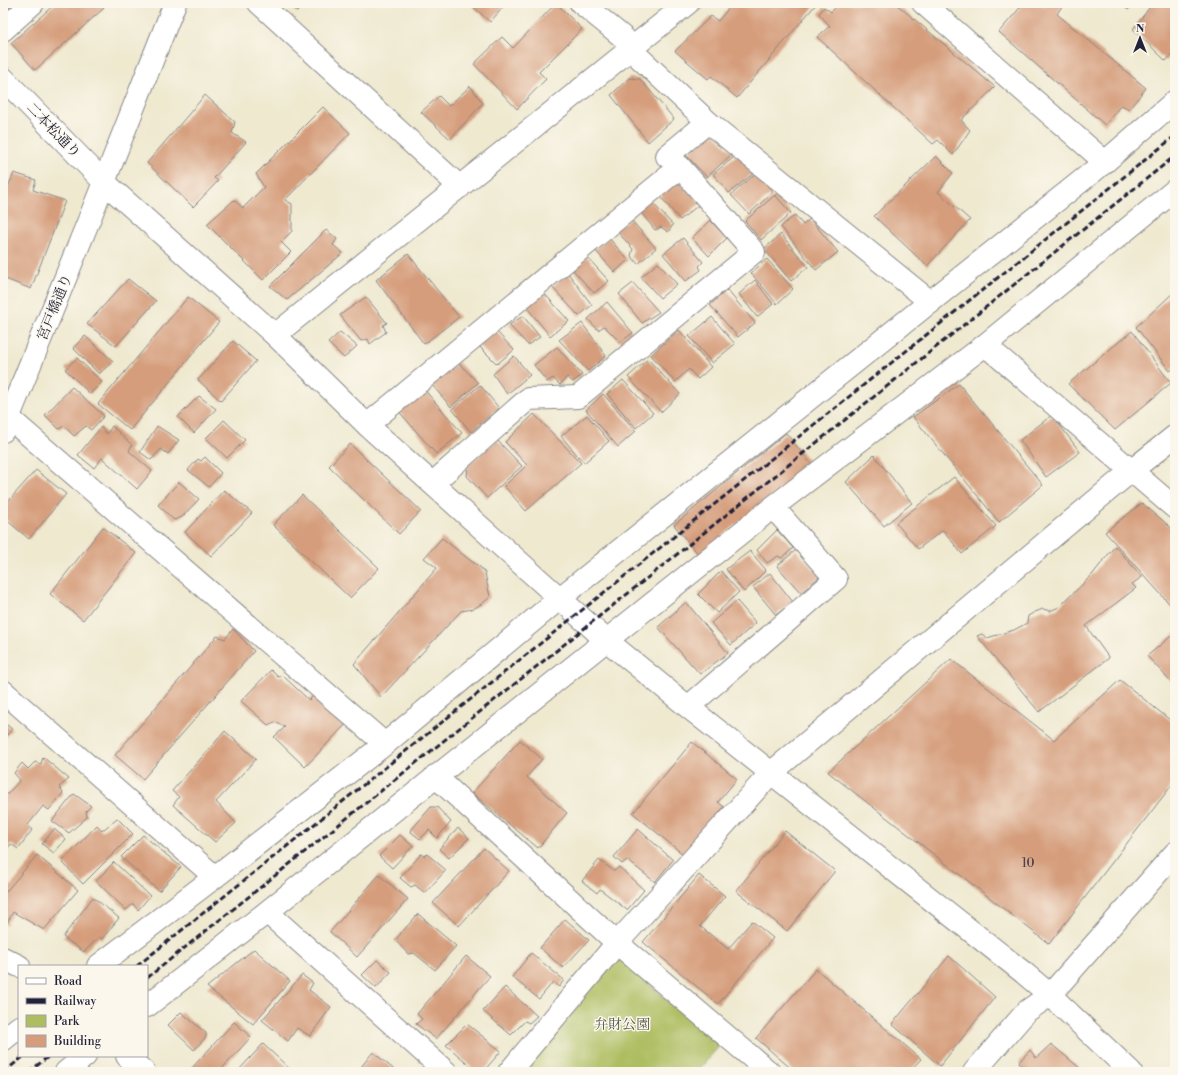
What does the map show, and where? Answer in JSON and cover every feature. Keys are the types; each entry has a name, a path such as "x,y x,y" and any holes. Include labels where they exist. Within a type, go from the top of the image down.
{"street":[{"path":"3,30 33,3"},
{"name":"宮戸橋通り","path":"6,425 175,3"},
{"path":"259,3 460,187"},
{"path":"581,3 624,38 630,49 708,122 922,294 930,303"},
{"path":"275,335 688,3"},
{"path":"923,3 1105,162"},
{"name":"二本松通り","path":"3,78 104,182 275,335 367,425 606,640 1050,995 1131,1072"},
{"path":"99,965 385,744 560,598 1105,162 1175,101"},
{"path":"433,483 528,399 578,398 754,252 680,167 667,156 708,122"},
{"path":"367,425 680,167"},
{"path":"148,1005 267,912 774,506 985,345 1175,190"},
{"path":"985,345 1175,508"},
{"path":"6,425 385,744"},
{"path":"509,1072 617,943 771,773 1131,471 1175,436"},
{"path":"688,707 836,579 774,506"},
{"path":"3,691 215,877"},
{"path":"435,776 617,943 768,1072"},
{"path":"974,1072 1027,1011 1050,995 1175,853"},
{"path":"267,912 446,1072"},
{"path":"3,958 18,966"},
{"path":"3,1040 18,1028"},
{"path":"66,1072 84,1057"},
{"path":"128,1057 144,1072"}],"green space":[{"name":"弁財公園","path":"616,956 720,1045 697,1072 519,1072"}],"building":[{"path":"3,3 8,3 11,6 3,14"},
{"path":"56,3 100,3 104,8 35,70 11,43"},
{"path":"287,3 300,3 302,5 297,12"},
{"path":"469,3 507,3 490,22"},
{"path":"556,3 582,29 539,72 546,79 517,109 474,64 502,37 513,48"},
{"path":"733,3 817,3 737,98 711,76 708,79 675,51 711,16 718,21"},
{"path":"840,3 895,3 995,87 961,120 970,130 953,155 938,140 933,144 817,37 830,26 819,14 824,7 831,12"},
{"path":"1024,3 1040,3 1045,7 1050,3 1064,3 1057,14 1146,88 1129,109 1121,105 1105,125 999,32"},
{"path":"1120,3 1134,3 1128,10"},
{"path":"1153,3 1175,3 1175,50 1166,61 1133,29"},
{"path":"629,78 640,79 674,119 648,142 611,95"},
{"path":"470,86 483,103 450,139 421,112 439,96 449,106"},
{"path":"205,95 235,122 232,133 246,142 214,178 218,181 193,207 147,163"},
{"path":"323,107 350,133 285,200 292,204 292,231 281,242 291,252 263,280 207,224 234,200 243,208 264,187 256,174"},
{"path":"712,131 733,153 707,177 686,155"},
{"path":"739,153 755,172 729,193 713,174"},
{"path":"936,156 953,173 938,192 970,220 927,266 874,216"},
{"path":"14,173 36,180 33,190 65,201 31,289 3,278 3,199"},
{"path":"756,173 773,192 749,214 731,195"},
{"path":"676,180 701,203 680,220 660,196"},
{"path":"775,195 791,213 761,240 745,221"},
{"path":"649,199 673,225 668,232 661,227 655,230 638,209"},
{"path":"795,215 803,225 810,219 838,252 816,270 781,227"},
{"path":"630,219 656,248 638,264 631,256 633,249 615,229"},
{"path":"710,220 727,238 709,256 692,238"},
{"path":"326,230 337,239 333,245 343,253 287,300 270,286"},
{"path":"781,234 808,267 791,281 764,249"},
{"path":"609,238 628,260 615,272 594,249"},
{"path":"683,238 703,262 699,266 701,270 686,281 663,254"},
{"path":"408,254 459,317 424,344 376,280"},
{"path":"587,257 609,281 594,293 573,270"},
{"path":"767,259 793,289 777,304 751,273"},
{"path":"658,263 677,284 660,298 641,277"},
{"path":"568,273 592,305 579,316 552,287"},
{"path":"128,279 156,301 116,346 87,324"},
{"path":"755,280 773,304 757,317 739,294"},
{"path":"633,283 659,312 642,323 619,294"},
{"path":"727,290 755,323 738,337 710,305"},
{"path":"542,291 569,321 550,336 524,304"},
{"path":"1173,293 1175,296 1175,367 1170,371 1136,327"},
{"path":"188,297 219,322 130,430 98,404"},
{"path":"366,297 387,323 383,325 386,332 370,344 368,339 361,341 340,315"},
{"path":"607,302 633,333 620,342 604,326 598,330 588,319"},
{"path":"523,316 540,337 528,345 509,325"},
{"path":"712,317 735,344 712,363 689,336"},
{"path":"582,323 606,356 588,371 559,340"},
{"path":"679,330 711,367 698,379 689,369 675,382 651,355"},
{"path":"496,331 514,350 497,364 478,345"},
{"path":"1132,331 1171,383 1115,430 1068,384"},
{"path":"340,332 357,346 344,358 328,343"},
{"path":"85,336 113,361 99,374 73,348"},
{"path":"233,341 256,361 221,401 198,380"},
{"path":"557,347 582,375 573,382 567,377 560,385 553,378 547,382 534,365"},
{"path":"514,356 530,375 507,394 493,374"},
{"path":"77,358 102,382 90,394 65,369"},
{"path":"648,359 680,394 661,412 628,377"},
{"path":"458,362 478,383 451,407 432,385"},
{"path":"623,380 653,413 636,428 607,394"},
{"path":"959,384 1043,485 999,522 913,417"},
{"path":"480,385 499,408 471,432 452,409"},
{"path":"72,387 104,416 91,430 86,426 74,436 64,426 59,429 45,415"},
{"path":"422,387 462,433 436,454 396,408"},
{"path":"603,394 636,431 618,447 586,410"},
{"path":"199,396 216,409 194,433 178,417"},
{"path":"534,414 581,463 526,511 504,486 527,465 505,442"},
{"path":"587,415 609,441 584,463 561,436"},
{"path":"1052,415 1080,452 1046,477 1020,440"},
{"path":"224,420 245,440 227,458 206,438"},
{"path":"112,426 132,445 129,451 152,471 137,489 102,458 94,468 78,455 101,427 107,434"},
{"path":"157,426 179,440 168,454 161,449 151,460 140,452"},
{"path":"786,433 811,464 699,555 674,525"},
{"path":"497,440 522,466 487,498 467,476 468,465"},
{"path":"350,444 421,511 399,534 329,466"},
{"path":"874,455 912,503 884,526 846,482"},
{"path":"205,457 221,473 209,487 188,470 198,459 201,461"},
{"path":"36,470 66,494 29,539 3,517 3,507"},
{"path":"954,477 996,526 962,554 943,530 918,549 896,523"},
{"path":"179,482 199,499 182,517 174,520 158,505"},
{"path":"224,490 252,513 211,556 185,532"},
{"path":"302,495 379,568 350,598 273,525"},
{"path":"1142,503 1175,531 1175,610 1105,532"},
{"path":"103,527 136,553 83,620 50,594"},
{"path":"777,530 793,548 782,558 778,556 767,563 757,550"},
{"path":"442,538 479,566 485,573 490,597 473,609 461,611 381,697 354,664 437,568 424,558"},
{"path":"1115,546 1142,577 1132,584 1136,588 1086,626 1109,658 1039,712 977,636 982,634 987,638 1014,630 1027,623 1028,616 1035,612 1043,609 1050,611 1059,607 1092,575"},
{"path":"796,550 820,576 801,593 777,566"},
{"path":"750,551 766,570 744,592 726,569"},
{"path":"721,571 739,592 717,613 698,594"},
{"path":"770,573 793,602 776,615 753,587"},
{"path":"737,601 756,623 731,645 711,623"},
{"path":"686,602 728,653 700,674 658,627"},
{"path":"233,629 254,651 143,779 115,755 217,636 225,639"},
{"path":"1175,633 1175,686 1147,656"},
{"path":"951,659 1054,740 1120,680 1175,724 1175,781 1049,944 828,772"},
{"path":"271,670 278,677 282,675 309,700 315,694 347,723 305,767 274,737 285,727 275,722 268,725 241,701"},
{"path":"3,722 12,729 3,740"},
{"path":"225,731 256,759 216,802 236,823 215,842 173,805 179,797 172,791"},
{"path":"520,740 542,759 527,777 567,813 538,848 472,793"},
{"path":"692,742 737,779 718,802 724,807 684,855 633,813"},
{"path":"43,757 69,779 59,787 63,793 49,810 43,806 28,825 32,830 18,849 11,844 3,854 3,799 20,780 14,773 22,763 28,769 35,762 41,764"},
{"path":"74,794 91,806 86,811 87,817 69,833 52,821"},
{"path":"431,807 437,807 451,822 437,838 429,830 420,839 411,832 412,829"},
{"path":"117,818 133,834 83,884 62,862 97,825 102,831"},
{"path":"458,828 469,838 449,858 439,849"},
{"path":"54,829 66,839 54,853 42,844"},
{"path":"638,829 673,860 655,882 627,860 622,864 614,857"},
{"path":"785,831 835,871 787,931 736,891"},
{"path":"143,835 181,867 159,891 121,857"},
{"path":"400,835 413,846 392,868 379,856"},
{"path":"484,848 509,871 459,926 433,903"},
{"path":"421,854 425,856 427,854 446,870 425,893 415,885 411,887 400,878"},
{"path":"37,855 78,890 44,930 13,912 6,925 3,923 3,895"},
{"path":"599,860 614,871 619,867 644,890 627,910 600,889 597,893 582,881"},
{"path":"114,862 150,896 138,910 133,904 126,910 96,881"},
{"path":"379,875 408,899 357,957 330,932"},
{"path":"699,875 725,896 700,926 728,949 752,921 773,938 718,1004 643,942"},
{"path":"93,897 119,918 102,939 99,937 84,952 63,937"},
{"path":"418,914 456,946 435,970 414,953 408,954 395,940"},
{"path":"565,919 589,940 563,968 540,948"},
{"path":"254,949 290,981 253,1024 207,987"},
{"path":"531,953 564,980 559,987 553,982 539,999 512,977"},
{"path":"466,956 490,976 436,1039 416,1024 422,1019 417,1014"},
{"path":"949,956 995,997 940,1066 892,1024"},
{"path":"377,960 391,972 376,988 362,975"},
{"path":"816,969 921,1059 909,1072 795,1072 756,1038"},
{"path":"302,975 313,983 309,990 331,1007 310,1036 297,1028 288,1041 262,1020"},
{"path":"505,987 537,1016 529,1023 525,1021 511,1035 483,1011"},
{"path":"181,1012 206,1033 206,1037 194,1050 168,1025"},
{"path":"234,1022 251,1037 219,1072 194,1072 191,1069"},
{"path":"467,1024 501,1051 483,1072 478,1072 446,1045"},
{"path":"263,1044 290,1069 287,1072 237,1072"},
{"path":"1051,1044 1081,1069 1079,1072 1024,1072 1019,1062 1030,1050 1036,1058"},
{"path":"373,1052 397,1072 357,1072"}],"railway":[{"path":"138,965 1175,136"},
{"path":"148,977 1175,156"},
{"path":"4,1072 23,1057"},
{"path":"29,1072 48,1057"}]}
